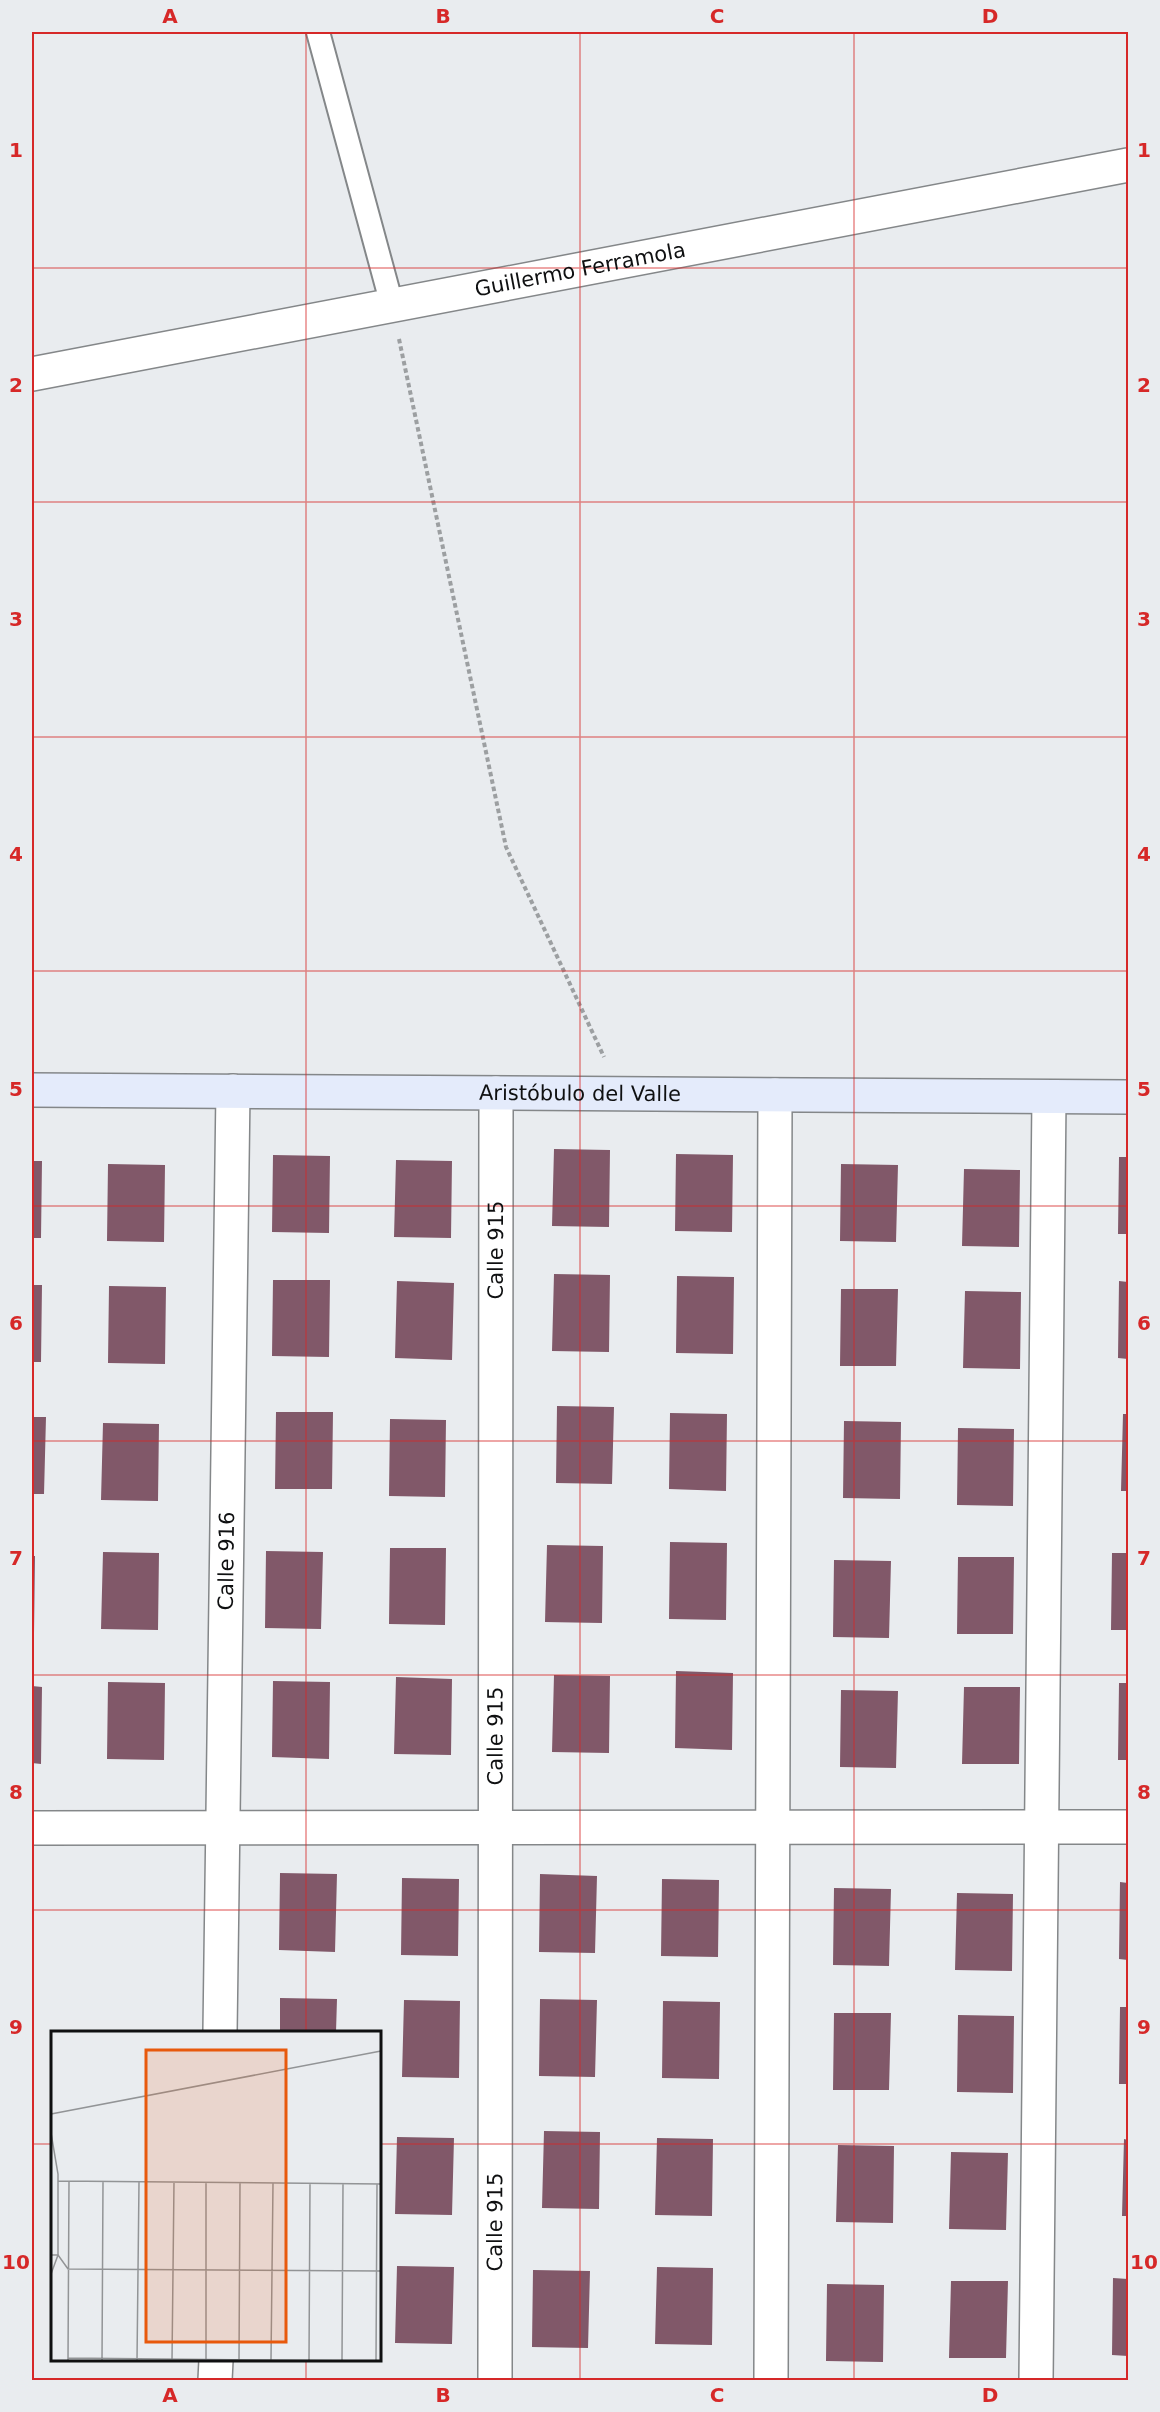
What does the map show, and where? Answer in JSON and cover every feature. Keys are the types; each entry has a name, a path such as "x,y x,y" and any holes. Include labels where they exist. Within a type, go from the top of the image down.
{"street":[{"name":"Guillermo Ferramola","path":"32,374 1128,165"},
{"name":"Aristóbulo del Valle","path":"32,1090 1128,1097"},
{"name":"Calle 916","path":"220,2031 221,1828 233,1091"},
{"name":"Calle 915","path":"495,2380 496,1093"},
{"path":"771,2380 775,1095"},
{"path":"1036,2380 1049,1096"},
{"path":"32,1828 1128,1827"},
{"path":"215,2380 216,2361"}],"lane":[{"path":"318,32 392,305"}],"path":[{"path":"392,305 506,847 621,1094"}],"building":[{"path":"554,1149 610,1150 609,1227 552,1226"},
{"path":"676,1154 733,1155 732,1232 675,1231"},
{"path":"273,1155 330,1156 329,1233 272,1232"},
{"path":"1119,1157 1128,1157 1128,1234 1118,1234"},
{"path":"396,1160 452,1161 451,1238 394,1237"},
{"path":"32,1161 42,1161 41,1238 32,1238"},
{"path":"108,1164 165,1165 164,1242 107,1241"},
{"path":"841,1164 898,1165 896,1242 840,1241"},
{"path":"964,1169 1020,1170 1019,1247 962,1246"},
{"path":"554,1274 610,1275 609,1352 552,1351"},
{"path":"677,1276 734,1277 733,1354 676,1353"},
{"path":"273,1280 330,1280 329,1357 272,1356"},
{"path":"397,1281 454,1283 452,1360 395,1358"},
{"path":"1119,1281 1128,1282 1128,1359 1118,1358"},
{"path":"32,1285 42,1285 41,1362 32,1362"},
{"path":"109,1286 166,1287 165,1364 108,1363"},
{"path":"841,1289 898,1289 896,1366 840,1366"},
{"path":"965,1291 1021,1292 1020,1369 963,1368"},
{"path":"557,1406 614,1407 612,1484 556,1483"},
{"path":"276,1412 333,1412 332,1489 275,1489"},
{"path":"670,1413 727,1414 726,1491 669,1489"},
{"path":"1123,1414 1128,1414 1128,1491 1121,1491"},
{"path":"32,1417 46,1417 44,1494 32,1494"},
{"path":"390,1419 446,1420 445,1497 389,1496"},
{"path":"844,1421 901,1422 900,1499 843,1498"},
{"path":"103,1423 159,1424 158,1501 101,1500"},
{"path":"958,1428 1014,1429 1013,1506 957,1505"},
{"path":"670,1542 727,1543 726,1620 669,1619"},
{"path":"547,1545 603,1546 602,1623 545,1622"},
{"path":"390,1548 446,1548 445,1625 389,1624"},
{"path":"266,1551 323,1552 321,1629 265,1628"},
{"path":"103,1552 159,1553 158,1630 101,1629"},
{"path":"1112,1553 1128,1553 1128,1630 1111,1630"},
{"path":"32,1556 35,1556 34,1633 32,1633"},
{"path":"958,1557 1014,1557 1013,1634 957,1634"},
{"path":"834,1560 891,1561 889,1638 833,1637"},
{"path":"676,1671 733,1673 732,1750 675,1748"},
{"path":"554,1675 610,1676 609,1753 552,1752"},
{"path":"396,1677 452,1679 451,1755 394,1754"},
{"path":"273,1681 330,1682 329,1759 272,1757"},
{"path":"108,1682 165,1683 164,1760 107,1759"},
{"path":"1119,1683 1128,1683 1128,1760 1118,1760"},
{"path":"32,1686 42,1687 41,1764 32,1763"},
{"path":"964,1687 1020,1687 1019,1764 962,1764"},
{"path":"841,1690 898,1691 896,1768 840,1767"},
{"path":"280,1873 337,1874 335,1952 279,1950"},
{"path":"540,1874 597,1876 595,1953 539,1952"},
{"path":"402,1878 459,1879 458,1956 401,1955"},
{"path":"662,1879 719,1880 718,1957 661,1956"},
{"path":"1120,1882 1128,1883 1128,1960 1119,1959"},
{"path":"834,1888 891,1889 889,1966 833,1965"},
{"path":"957,1893 1013,1894 1012,1971 955,1970"},
{"path":"280,1998 337,1999 336,2031 280,2031"},
{"path":"540,1999 597,2000 595,2077 539,2076"},
{"path":"404,2000 460,2001 459,2078 402,2077"},
{"path":"663,2001 720,2002 719,2079 662,2078"},
{"path":"1120,2007 1128,2007 1128,2084 1119,2084"},
{"path":"834,2013 891,2013 889,2090 833,2090"},
{"path":"958,2015 1014,2016 1013,2093 957,2092"},
{"path":"544,2131 600,2132 599,2209 542,2208"},
{"path":"397,2137 454,2138 452,2215 395,2214"},
{"path":"657,2138 713,2139 712,2216 655,2215"},
{"path":"1124,2139 1128,2140 1128,2216 1122,2216"},
{"path":"838,2145 894,2146 893,2223 836,2222"},
{"path":"951,2152 1008,2153 1006,2230 949,2229"},
{"path":"397,2266 454,2267 452,2344 395,2343"},
{"path":"657,2267 713,2268 712,2345 655,2344"},
{"path":"533,2270 590,2271 588,2348 532,2347"},
{"path":"1113,2278 1128,2279 1128,2356 1112,2355"},
{"path":"951,2281 1008,2281 1006,2358 949,2358"},
{"path":"827,2284 884,2285 883,2362 826,2361"}]}
